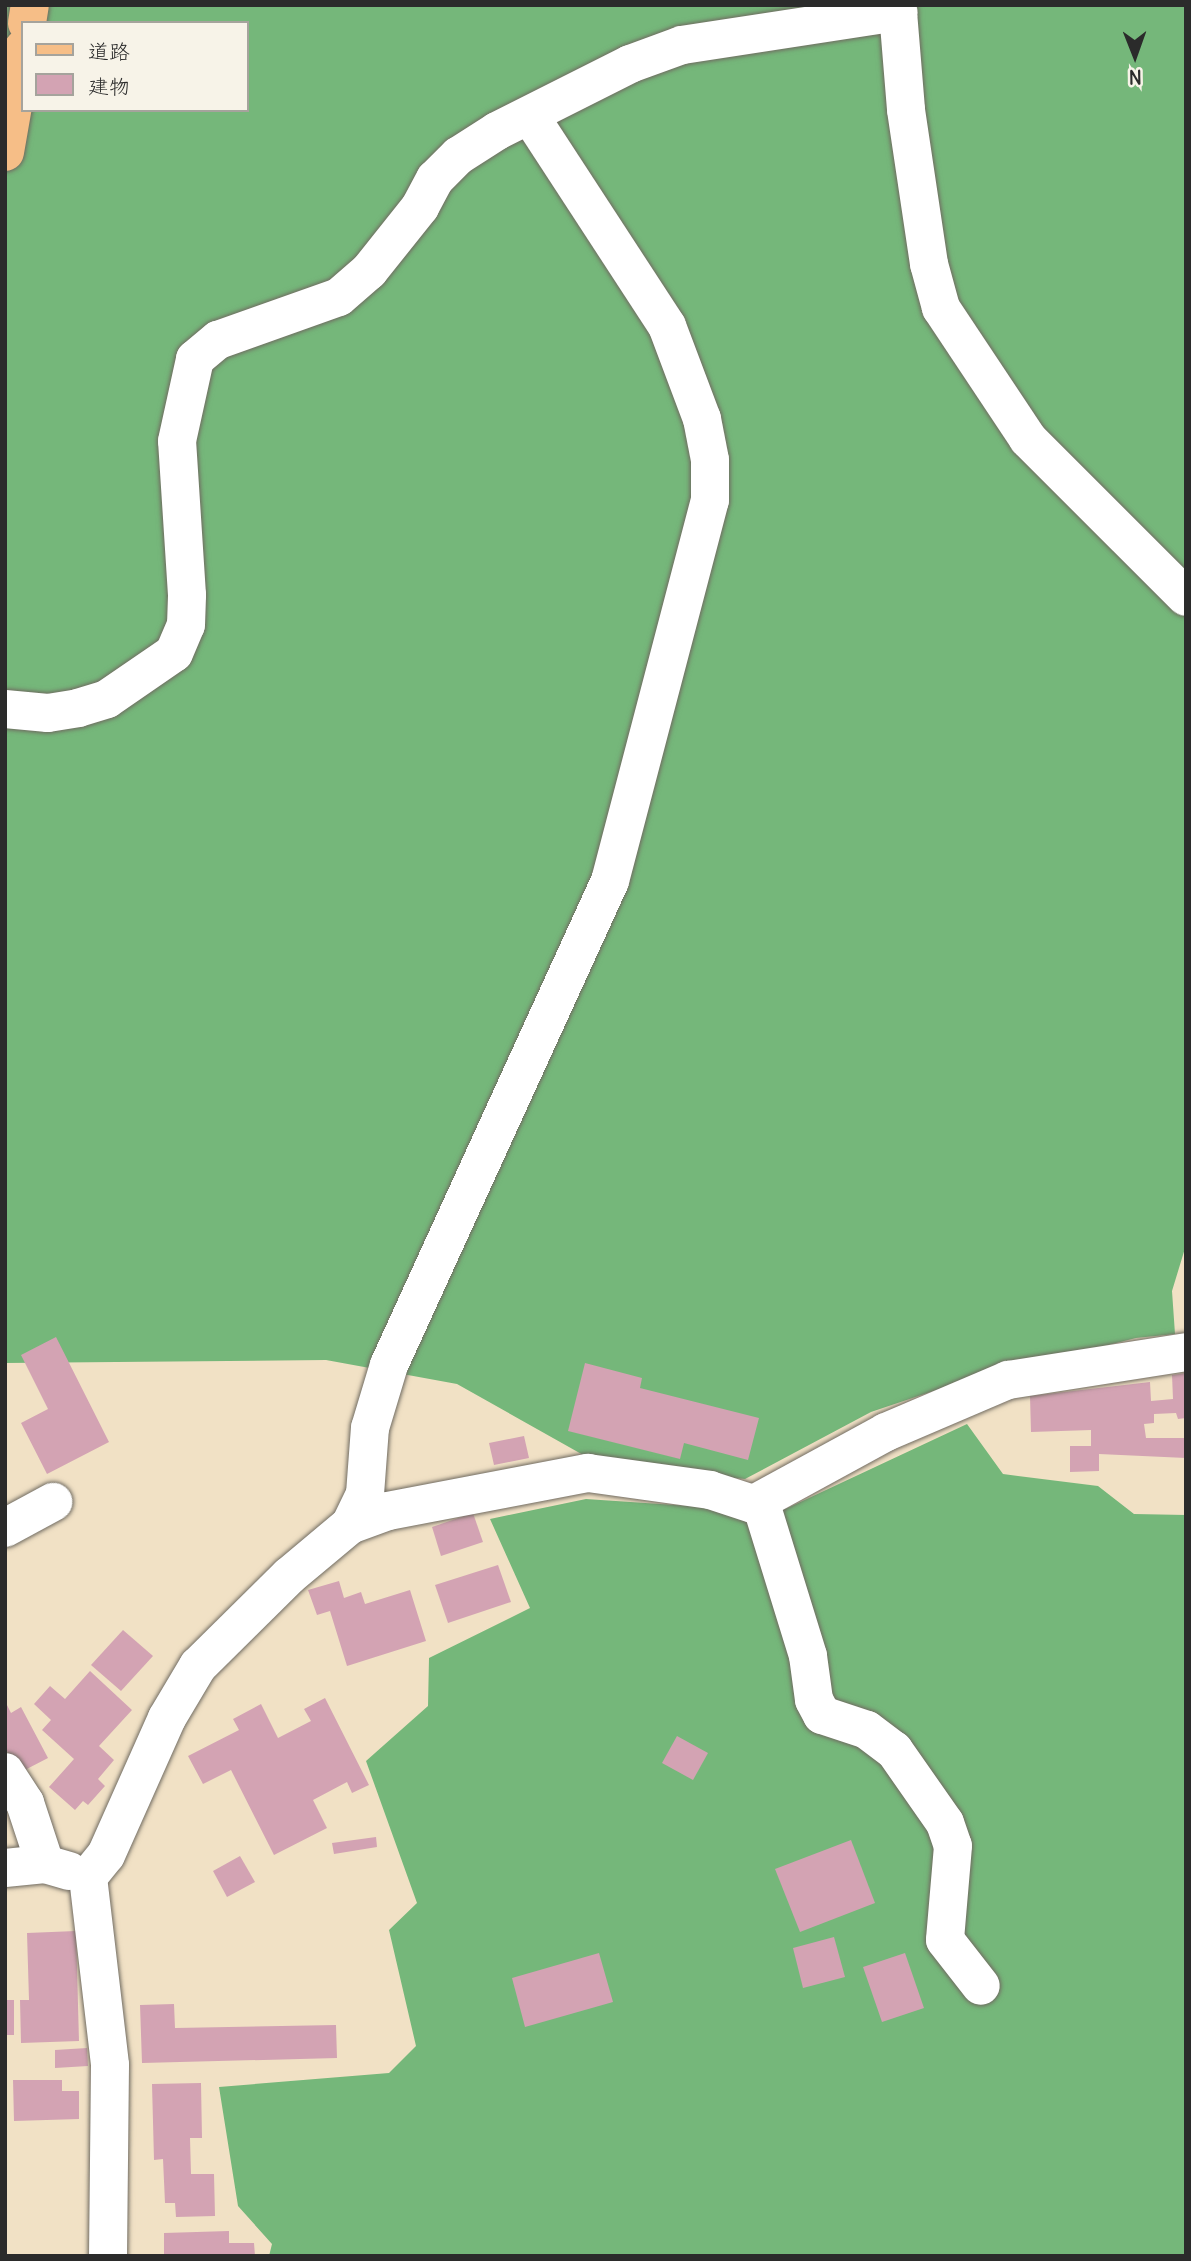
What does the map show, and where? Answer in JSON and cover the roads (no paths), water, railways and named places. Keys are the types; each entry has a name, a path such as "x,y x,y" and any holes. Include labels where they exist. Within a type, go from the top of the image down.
{"main road":[{"path":"5,152 21,60"}],"street":[{"path":"5,709 48,713 107,699 174,653 186,625 187,595 177,441 195,359 218,340 339,297 369,271 420,207 435,179 458,156 630,64 682,45 898,12 906,110 929,264 941,308 1028,439 1186,597"},
{"path":"350,1525 365,1494 370,1428 389,1365 610,881 710,500 710,460 702,419 667,326 530,116"},
{"path":"754,1504 886,1432 1008,1380 1186,1352"},
{"path":"108,2256 110,2065 88,1877 106,1855 167,1718 198,1666 289,1576 350,1525 388,1511 587,1473 710,1490 762,1507 808,1656 818,1708 836,1721 867,1730 894,1750 945,1823 953,1856 945,1940 981,1986"},
{"path":"5,1528 53,1502"},
{"path":"5,1772 25,1803 45,1864"},
{"path":"5,1868 45,1864 88,1877"}]}
